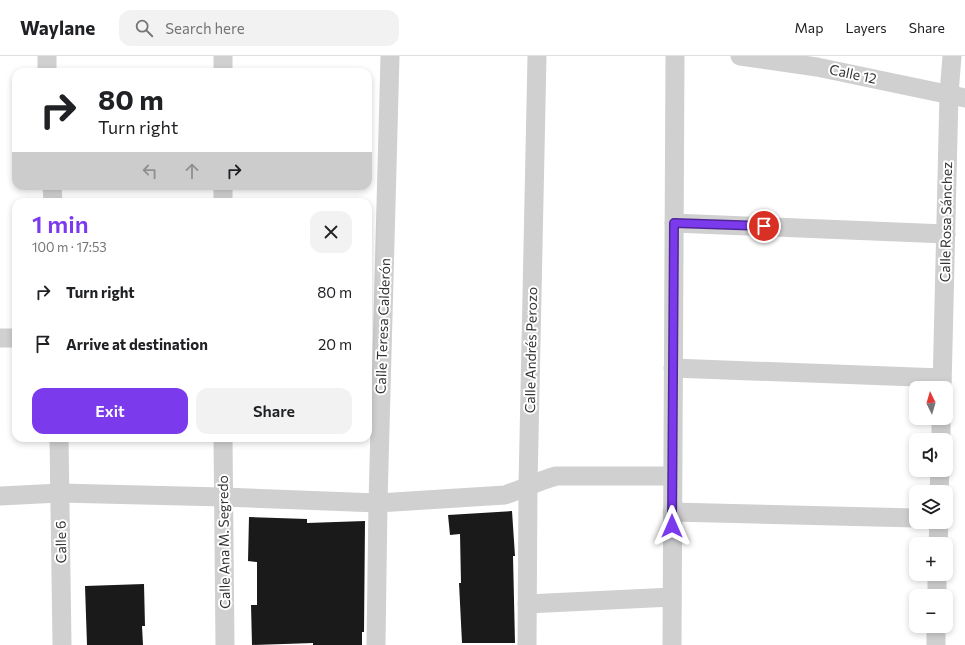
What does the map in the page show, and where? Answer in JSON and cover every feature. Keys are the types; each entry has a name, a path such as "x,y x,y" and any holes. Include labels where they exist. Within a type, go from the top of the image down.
{"street":[{"path":"47,56 48,68"},
{"path":"223,56 223,68"},
{"name":"Calle Teresa Calderón","path":"376,645 378,503 390,56"},
{"name":"Calle Andrés Perozo","path":"527,645 528,486 537,56"},
{"path":"672,645 675,56"},
{"name":"Calle 12","path":"740,56 818,61 957,96"},
{"name":"Calle Rosa Sánchez","path":"942,381 946,234 957,96 952,56"},
{"path":"674,223 946,234"},
{"path":"0,338 12,338"},
{"path":"673,368 909,381"},
{"name":"Calle 6","path":"59,442 62,645"},
{"name":"Calle Ana M. Segredo","path":"223,442 225,645"},
{"path":"0,496 60,493 378,503 505,495 556,476 672,476"},
{"path":"672,512 909,518"},
{"path":"527,604 672,597"},
{"path":"936,633 936,645"}],"building":[{"path":"512,511 515,556 513,556 515,643 462,643 459,583 461,583 460,534 450,535 448,515"},
{"path":"249,517 307,519 307,523 365,521 364,632 362,632 362,645 313,645 313,643 252,645 251,605 257,605 257,562 248,561"},
{"path":"144,584 145,626 142,626 143,645 87,645 85,586"}],"route":[{"path":"672,526 674,223 764,226"}]}
